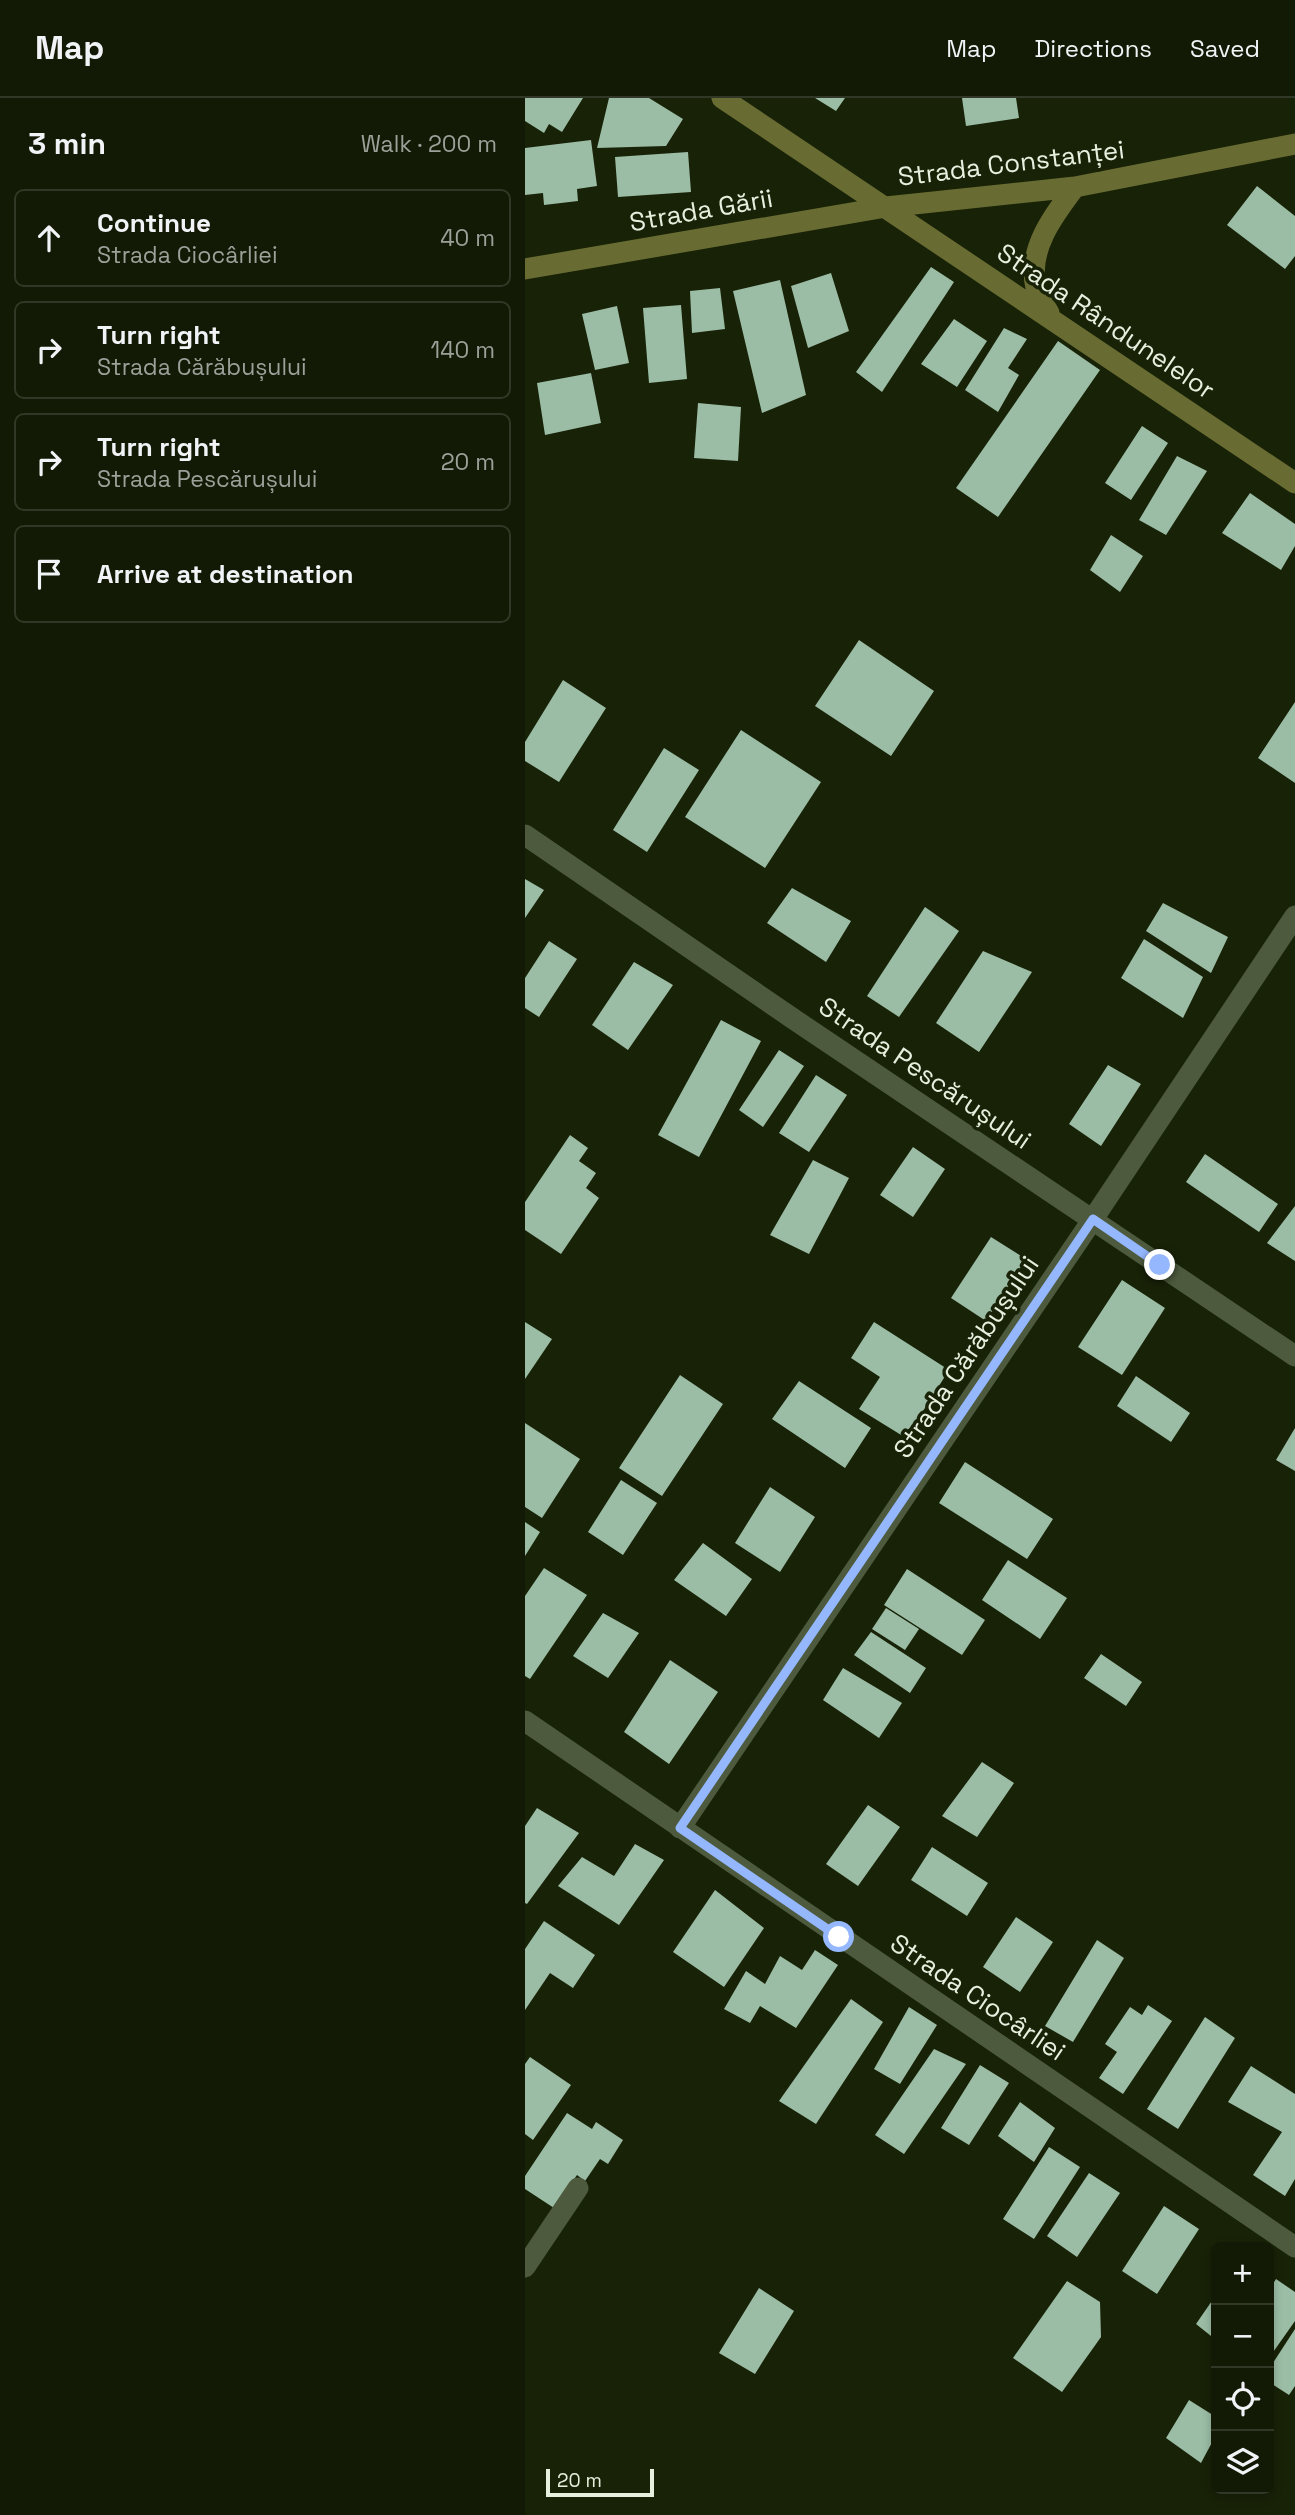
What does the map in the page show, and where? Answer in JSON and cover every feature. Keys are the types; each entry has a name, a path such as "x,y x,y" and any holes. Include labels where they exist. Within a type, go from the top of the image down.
{"street":[{"name":"Strada Constanței","path":"722,98 886,207 1075,187 1295,144"},
{"path":"1052,318 1036,290 1034,268 1040,241 1056,212 1075,187"},
{"name":"Strada Gării","path":"525,269 886,207"},
{"name":"Strada Rândunelelor","path":"886,207 1295,482"},
{"name":"Strada Pescărușului","path":"525,835 781,1011 1295,1356"},
{"name":"Strada Cărăbușului","path":"680,1828 1295,916"},
{"name":"Strada Ciocârliei","path":"525,1721 1295,2247"},
{"path":"525,2267 578,2188"}],"building":[{"path":"525,98 583,98 562,132 549,124 544,133 525,121"},
{"path":"609,98 649,98 683,119 666,146 597,148"},
{"path":"815,98 845,98 836,111"},
{"path":"962,98 1016,98 1019,118 966,126"},
{"path":"591,140 597,186 577,189 578,201 544,205 543,193 525,195 525,148"},
{"path":"688,152 691,192 618,197 615,157"},
{"path":"1257,186 1295,216 1295,256 1285,269 1227,225"},
{"path":"931,267 954,282 882,392 856,372"},
{"path":"831,273 849,331 808,348 791,286"},
{"path":"780,280 806,395 762,413 733,291"},
{"path":"720,288 725,329 692,333 690,291"},
{"path":"681,305 687,379 649,383 643,308"},
{"path":"617,306 629,363 595,370 582,314"},
{"path":"954,319 987,341 957,387 921,364"},
{"path":"1004,328 1027,339 1008,368 1019,375 998,412 965,390"},
{"path":"1058,341 1100,370 998,517 956,488"},
{"path":"591,373 601,423 545,435 537,383"},
{"path":"698,403 741,407 738,461 694,458"},
{"path":"1142,426 1168,443 1131,500 1105,483"},
{"path":"1177,456 1207,471 1166,535 1139,520"},
{"path":"1250,493 1295,524 1295,546 1281,570 1222,533"},
{"path":"1111,535 1143,556 1120,592 1090,570"},
{"path":"859,640 934,691 891,756 815,706"},
{"path":"563,680 606,708 559,782 525,761 525,742"},
{"path":"1295,702 1295,783 1258,758"},
{"path":"741,730 821,782 765,868 685,817"},
{"path":"664,748 699,770 647,852 613,830"},
{"path":"525,879 544,890 525,918"},
{"path":"792,888 851,921 826,962 767,923"},
{"path":"1163,903 1228,937 1211,973 1146,931"},
{"path":"925,907 959,931 899,1017 867,996"},
{"path":"1144,939 1203,977 1183,1018 1121,978"},
{"path":"549,941 577,959 539,1017 525,1008 525,978"},
{"path":"983,951 1032,972 979,1052 936,1023"},
{"path":"634,962 673,985 628,1050 592,1025"},
{"path":"721,1020 761,1041 699,1157 658,1135"},
{"path":"779,1050 804,1066 763,1127 739,1110"},
{"path":"1108,1065 1141,1084 1101,1146 1069,1124"},
{"path":"816,1075 847,1095 809,1152 779,1133"},
{"path":"570,1135 588,1148 579,1161 596,1173 586,1188 599,1198 561,1254 525,1230 525,1202"},
{"path":"913,1147 945,1169 913,1217 880,1195"},
{"path":"1205,1154 1278,1204 1259,1232 1186,1182"},
{"path":"813,1160 849,1178 809,1254 770,1235"},
{"path":"1295,1206 1295,1261 1267,1243"},
{"path":"991,1237 1026,1259 986,1321 951,1298"},
{"path":"1122,1280 1165,1308 1122,1375 1078,1347"},
{"path":"525,1322 552,1339 525,1379"},
{"path":"874,1322 949,1370 906,1438 859,1409 880,1377 851,1358"},
{"path":"680,1375 723,1404 662,1496 619,1468"},
{"path":"1136,1376 1190,1413 1171,1442 1117,1406"},
{"path":"799,1381 871,1428 845,1468 772,1419"},
{"path":"525,1423 580,1459 542,1518 525,1507"},
{"path":"1295,1428 1295,1471 1276,1460"},
{"path":"965,1462 1053,1519 1027,1559 939,1503"},
{"path":"621,1480 657,1503 623,1555 588,1532"},
{"path":"770,1487 815,1517 780,1572 735,1543"},
{"path":"525,1522 540,1532 525,1556"},
{"path":"703,1543 752,1579 726,1616 674,1580"},
{"path":"1008,1560 1067,1598 1040,1639 982,1600"},
{"path":"544,1568 587,1595 530,1679 525,1676 525,1596"},
{"path":"907,1569 985,1620 962,1655 884,1605"},
{"path":"886,1608 919,1629 905,1650 872,1629"},
{"path":"603,1613 639,1633 608,1678 573,1656"},
{"path":"871,1632 926,1668 910,1693 854,1655"},
{"path":"1101,1654 1142,1682 1126,1706 1084,1678"},
{"path":"670,1660 718,1692 669,1764 624,1732"},
{"path":"843,1668 902,1703 879,1738 823,1700"},
{"path":"982,1762 1014,1783 977,1837 942,1816"},
{"path":"868,1805 900,1827 858,1886 826,1864"},
{"path":"537,1808 579,1833 527,1904 525,1826"},
{"path":"635,1844 664,1860 619,1925 558,1886 582,1857 614,1876"},
{"path":"932,1847 988,1883 967,1916 911,1880"},
{"path":"715,1890 764,1928 724,1987 673,1952"},
{"path":"1016,1917 1053,1942 1020,1992 983,1967"},
{"path":"544,1921 595,1955 573,1988 550,1973 525,2010 525,1949"},
{"path":"1097,1940 1124,1958 1073,2042 1045,2026"},
{"path":"815,1950 838,1965 796,2028 760,2006 750,2023 724,2009 746,1971 765,1984 780,1956 802,1970"},
{"path":"851,1999 883,2022 816,2124 779,2101"},
{"path":"1148,2005 1172,2021 1123,2094 1099,2078 1117,2052 1105,2044 1130,2007 1142,2015"},
{"path":"909,2007 937,2025 900,2084 874,2069"},
{"path":"1205,2017 1235,2038 1178,2129 1147,2109"},
{"path":"934,2049 966,2064 904,2154 875,2135"},
{"path":"530,2057 571,2085 533,2140 525,2134 525,2064"},
{"path":"980,2065 1009,2083 969,2145 941,2128"},
{"path":"1251,2066 1295,2094 1295,2179 1285,2196 1253,2175 1282,2132 1228,2102"},
{"path":"1020,2102 1055,2128 1034,2162 998,2136"},
{"path":"567,2113 592,2129 596,2122 623,2140 608,2164 600,2159 585,2181 577,2175 554,2208 525,2189 525,2176"},
{"path":"1049,2147 1080,2167 1034,2239 1003,2219"},
{"path":"1089,2173 1120,2193 1077,2257 1047,2236"},
{"path":"1164,2206 1199,2229 1157,2294 1122,2271"},
{"path":"1276,2279 1295,2292 1295,2321 1274,2351 1274,2305"},
{"path":"1067,2281 1100,2302 1101,2337 1062,2392 1013,2358"},
{"path":"759,2288 794,2311 755,2374 719,2353"},
{"path":"1211,2302 1211,2336 1196,2324"},
{"path":"1295,2329 1295,2386 1289,2395 1274,2385 1274,2361"},
{"path":"1189,2400 1211,2414 1211,2444 1201,2463 1166,2438"}],"route":[{"path":"839,1937 680,1828 1093,1219 1160,1265"}]}
